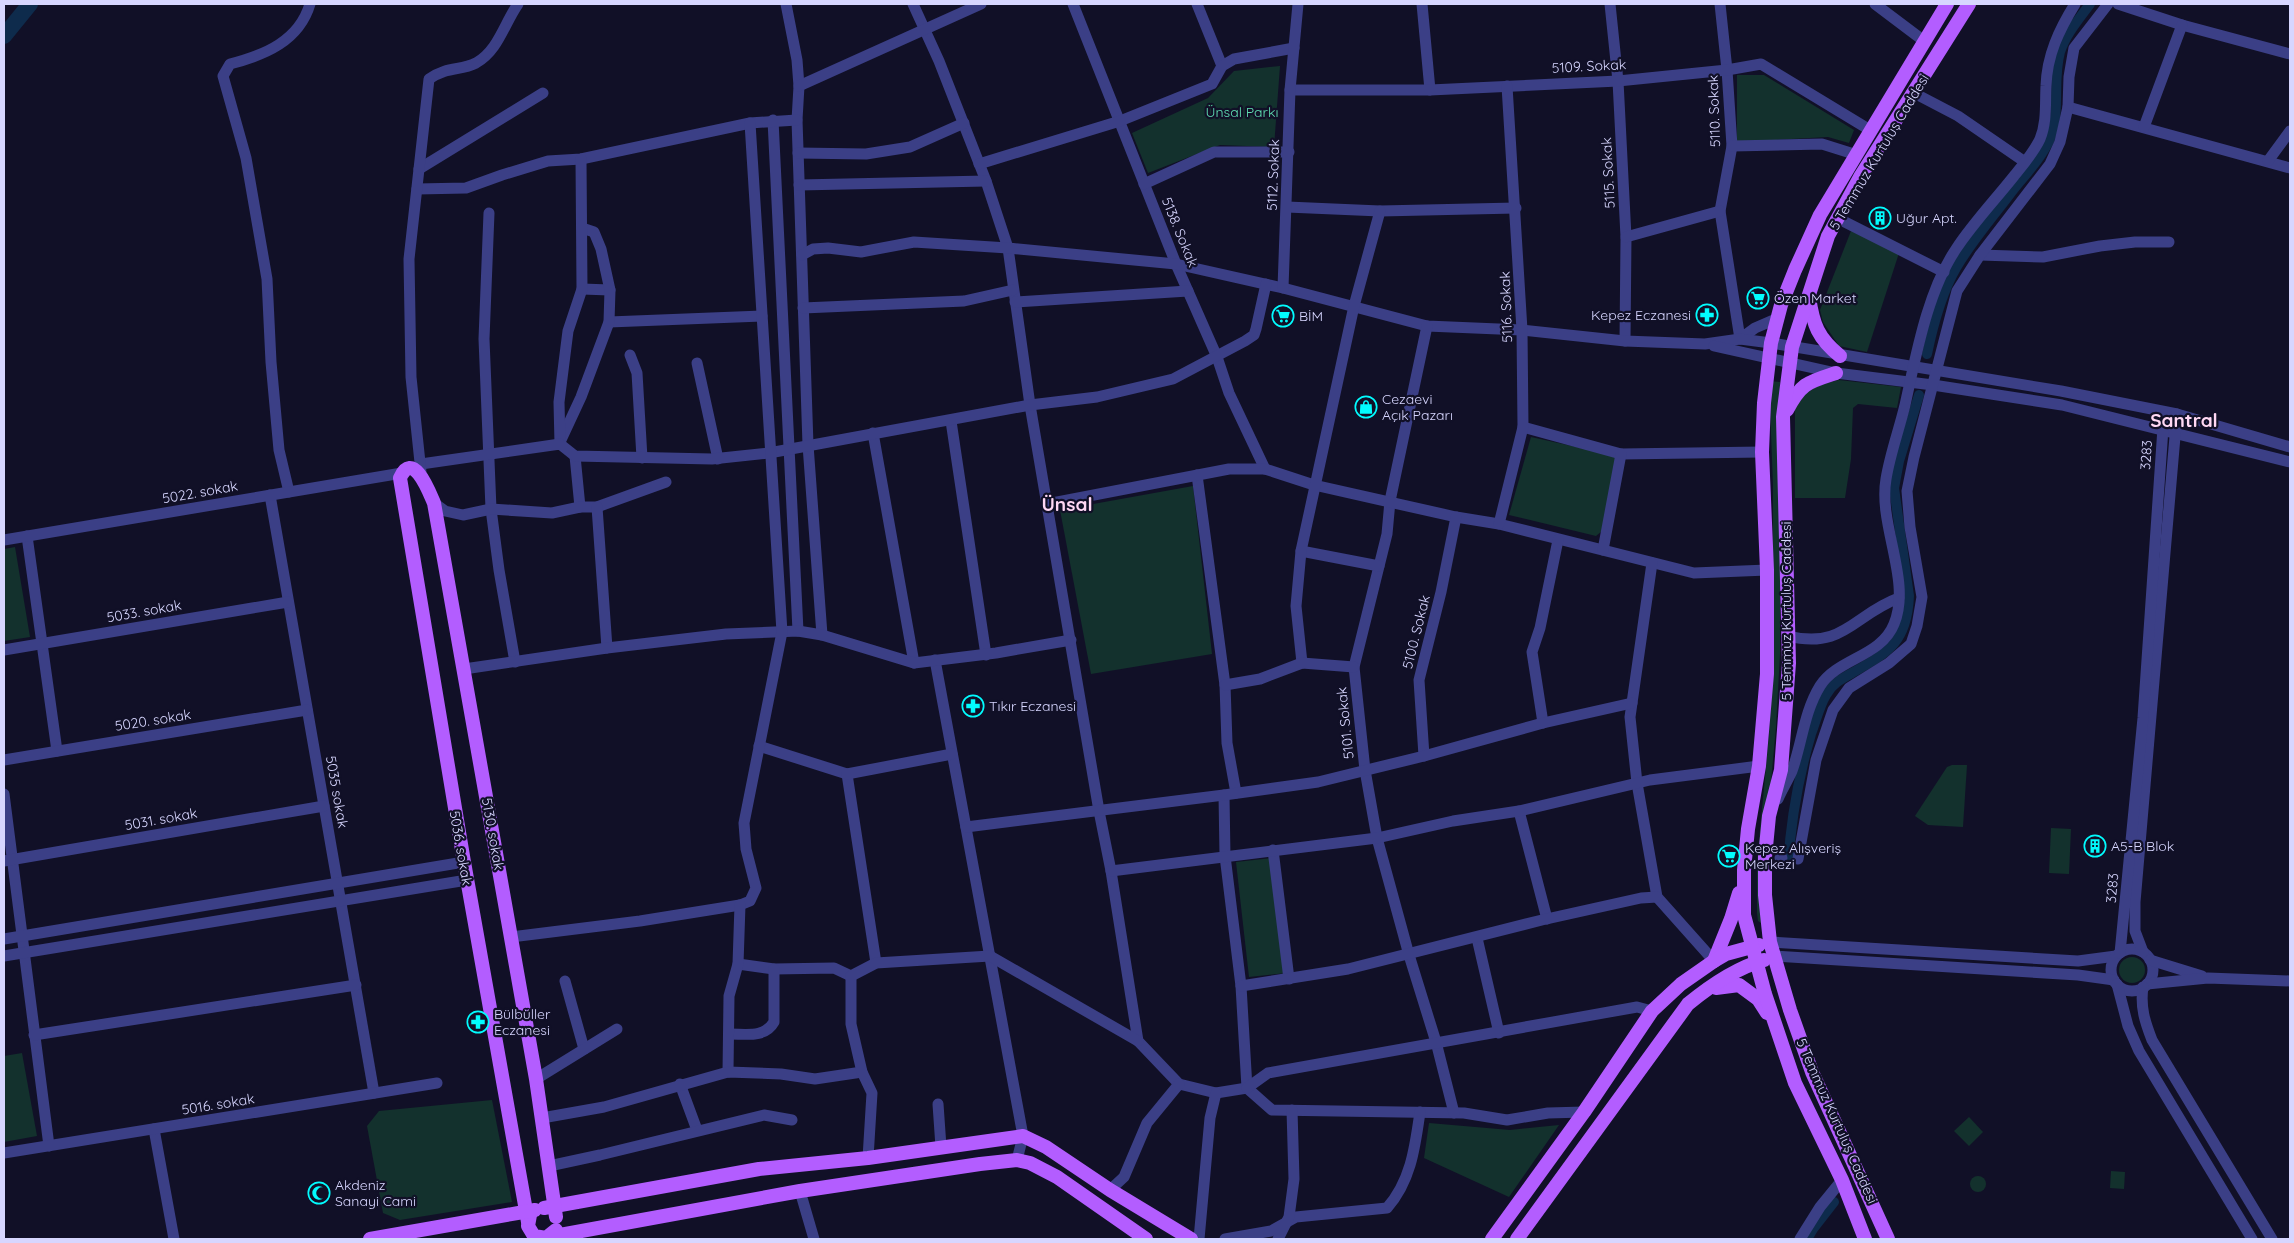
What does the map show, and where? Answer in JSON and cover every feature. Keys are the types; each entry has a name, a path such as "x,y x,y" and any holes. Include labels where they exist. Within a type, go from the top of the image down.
{"main road":[{"name":"5 Temmuz Kurtuluş Caddesi","path":"1865,1239 1842,1180 1795,1083 1775,1025 1744,916 1744,870 1748,829 1759,766 1767,674 1767,570 1762,452 1768,360 1778,318 1795,270 1820,215 1947,4"},
{"name":"5 Temmuz Kurtuluş Caddesi","path":"1888,1239 1812,1072 1790,1010 1770,942 1765,895 1765,857 1769,816 1781,770 1788,636 1783,417 1792,347 1828,236 1860,177 1970,4"},
{"path":"1809,295 1816,328 1825,343 1840,356"},
{"path":"1783,417 1798,391 1812,380 1836,373"},
{"path":"402,473 408,470 421,470"},
{"name":"5130. sokak","path":"421,470 434,503 536,1079 549,1166 543,1226"},
{"name":"5036. sokak","path":"402,473 400,478 467,880 543,1226"},
{"path":"1714,960 1732,919 1744,870"},
{"path":"1492,1239 1584,1112 1652,1011 1681,984 1714,960 1726,954 1770,942"},
{"path":"1517,1239 1688,1004 1703,992 1756,962 1774,956"},
{"path":"1703,992 1731,985 1739,985 1758,999 1775,1025"},
{"path":"543,1226 760,1169 868,1158 1023,1136 1046,1147 1110,1190 1191,1239"},
{"path":"370,1239 543,1226 1017,1160 1030,1163 1057,1177 1146,1239"}],"street":[{"path":"289,492 279,450 271,362 267,279 246,158 235,113 223,76 230,64 263,53 297,31 306,17 310,4"},
{"path":"518,4 493,50 476,63 439,72 429,79 408,260 411,377 421,470 489,454 560,444 575,456 718,458 771,453 873,433 951,421 1030,404 1097,397 1173,379 1254,335 1266,284"},
{"path":"786,4 797,60 799,86 797,120 808,445 822,635"},
{"path":"914,4 964,123 1008,248 1030,404 1099,811 1111,871 1138,1041"},
{"path":"799,86 924,28 981,4"},
{"name":"5138. Sokak","path":"1073,4 1176,264 1216,356 1229,393 1265,469"},
{"path":"1197,4 1222,66"},
{"name":"5112. Sokak","path":"1283,288 1290,90 1298,4"},
{"path":"1422,4 1430,90"},
{"name":"5115. Sokak","path":"1610,4 1618,80 1626,237 1625,341"},
{"name":"5110. Sokak","path":"1720,4 1732,146 1720,211 1739,337"},
{"path":"1875,4 1924,41"},
{"path":"1769,816 1791,772 1812,701 1821,684 1838,669 1866,654 1883,640 1894,626 1899,608 1899,598 1887,516 1886,481 1920,334 1944,272 1955,250 2025,162 2040,140 2046,112 2046,86 2050,54 2060,29 2075,4"},
{"path":"1798,859 1816,760 1833,710 1849,688 1889,662 1910,644 1917,626 1922,597 1910,527 1907,491 1914,457 1958,291 1980,255 2050,164 2060,142 2068,107 2069,77 2074,48 2108,4"},
{"path":"2118,4 2182,25 2290,54"},
{"path":"2144,127 2182,25"},
{"path":"979,164 1120,121 1212,84 1222,66 1234,58 1294,48"},
{"name":"5109. Sokak","path":"1290,90 1430,90 1618,80 1727,70 1761,64 1870,130"},
{"name":"5116. Sokak","path":"1499,524 1523,427 1522,330 1507,86"},
{"path":"419,169 543,93"},
{"path":"1914,93 1958,116 2025,162"},
{"path":"2068,107 2290,168"},
{"path":"417,190 466,188 548,161 581,159 750,123 773,120 797,120"},
{"path":"773,120 798,631"},
{"path":"511,937 640,921 740,905 750,901 756,888 746,849 744,823 782,632 750,123"},
{"path":"798,153 866,154 910,147 964,123"},
{"path":"2268,161 2290,131"},
{"path":"1732,146 1822,144 1856,155"},
{"path":"1144,184 1214,152 1289,152"},
{"path":"560,444 559,402 568,332 582,289 581,159"},
{"path":"799,185 986,182"},
{"path":"1287,207 1380,211 1516,208"},
{"path":"1302,663 1296,606 1301,552 1354,306 1380,211"},
{"path":"1626,237 1720,211"},
{"path":"489,213 484,338 491,509 499,570 515,662"},
{"path":"1837,218 1944,272"},
{"path":"560,444 581,397 609,322 610,290 601,249 594,232 582,228"},
{"path":"802,255 813,249 828,248 861,252 914,242 1008,248 1176,264 1283,288 1427,326 1522,330 1625,341 1705,344 1768,360 1836,373 1933,385 2062,405 2163,428 2290,462"},
{"path":"1980,255 2042,257 2100,246 2135,242 2168,242"},
{"path":"582,289 610,290"},
{"path":"804,308 964,301 1014,296 1188,291"},
{"path":"609,322 762,316"},
{"path":"1705,344 1739,337 1778,318"},
{"name":"5101. Sokak","path":"1427,326 1390,502 1387,534 1354,667 1364,770 1377,838 1409,955 1436,1042 1454,1113"},
{"path":"1739,337 1840,356 2061,390 2177,414 2290,447"},
{"path":"630,355 637,373 642,458"},
{"path":"697,363 718,458"},
{"name":"3283","path":"2118,955 2143,718 2163,428 2177,414"},
{"name":"3283","path":"2147,956 2134,931 2135,902 2177,414"},
{"path":"951,421 986,655"},
{"path":"1523,427 1621,454 1762,452"},
{"path":"873,433 914,663"},
{"path":"1603,550 1621,454"},
{"path":"575,456 580,508"},
{"path":"1047,504 1229,469 1265,469 1314,485 1456,517 1499,524 1694,573 1767,570"},
{"name":"5022. sokak","path":"4,540 402,473"},
{"path":"1197,475 1225,685 1227,743 1236,793"},
{"path":"434,503 446,511 463,515 491,509 552,513 597,507 666,482"},
{"name":"5035 sokak","path":"270,495 374,1093"},
{"path":"597,507 607,648"},
{"name":"5100. Sokak","path":"1424,756 1419,680 1442,592 1456,517"},
{"path":"27,536 57,751"},
{"path":"1543,723 1532,652 1540,628 1558,540"},
{"path":"1301,552 1379,566"},
{"path":"1652,563 1630,718 1637,783 1657,897 1714,960"},
{"path":"1788,636 1806,641 1832,636 1899,598"},
{"name":"5033. sokak","path":"4,650 288,602"},
{"path":"464,669 607,648 726,634 798,631 822,635 914,663 986,655 1071,640"},
{"path":"935,660 1023,1136 1017,1160"},
{"path":"1225,685 1260,679 1302,663 1354,667"},
{"path":"966,827 1318,782 1424,756 1543,723 1632,703"},
{"name":"5020. sokak","path":"4,760 307,710"},
{"path":"759,746 847,774 952,754"},
{"path":"1111,871 1377,838 1453,821 1519,811 1637,783 1759,766"},
{"path":"847,774 876,963"},
{"path":"4,794 9,860 23,936 49,1146"},
{"path":"1224,795 1225,856 1241,986 1247,1088 1272,1110 1454,1113 1507,1120 1548,1113 1584,1112"},
{"name":"5031. sokak","path":"9,860 324,806"},
{"path":"1519,811 1547,919"},
{"path":"1273,850 1290,979"},
{"path":"4,939 464,862"},
{"path":"4,956 467,880"},
{"path":"1241,986 1348,969 1547,919 1641,898 1657,897"},
{"path":"728,1072 729,996 738,964 740,905"},
{"path":"1477,938 1499,1033"},
{"path":"1770,942 2078,961 2118,955 2129,949 2208,978"},
{"path":"2118,955 2112,965 2128,1026 2139,1051 2252,1239"},
{"path":"851,976 876,963 990,956 1138,1041 1179,1084 1216,1094 1247,1088 1268,1072 1436,1042 1499,1033 1637,1007 1652,1011"},
{"path":"1774,956 2078,975 2116,982 2130,990 2145,986 2208,978 2290,980"},
{"path":"2147,956 2153,970 2145,986 2141,1001 2144,1021 2152,1040 2272,1239"},
{"path":"738,964 774,969 834,968 851,976"},
{"path":"730,1034 760,1034 770,1030 774,1022 774,969"},
{"path":"851,976 851,1024 862,1072 872,1093 868,1158"},
{"path":"565,980 584,1049"},
{"path":"34,1035 356,985"},
{"path":"536,1079 617,1029"},
{"path":"542,1118 604,1107 728,1072 782,1074 815,1079 862,1072"},
{"name":"5016. sokak","path":"4,1154 438,1083"},
{"path":"680,1084 697,1130"},
{"path":"1110,1190 1124,1177 1147,1123 1179,1084"},
{"path":"1200,1239 1210,1118 1216,1094"},
{"path":"938,1104 941,1147"},
{"path":"1278,1239 1289,1218 1294,1179 1292,1110"},
{"path":"1225,1239 1271,1231 1296,1217 1387,1208 1398,1195 1414,1157 1420,1112"},
{"path":"549,1166 764,1115 792,1120"},
{"path":"154,1129 174,1239"},
{"path":"1800,1239 1820,1207 1842,1180"},
{"path":"800,1191 814,1239"}],"green space":[{"name":"Ünsal Parkı","path":"1280,66 1274,147 1220,145 1148,173 1132,133 1208,98 1234,71"},
{"path":"1737,75 1764,75 1854,130 1849,143 1828,137 1737,142"},
{"path":"1851,231 1899,253 1867,352 1839,346 1823,322 1820,310"},
{"path":"1839,380 1901,387 1897,408 1858,404 1853,408 1851,459 1845,498 1795,498 1795,404 1804,394 1814,388"},
{"path":"1769,381 1780,382 1780,654 1768,815 1764,921 1761,923 1758,921 1757,913 1757,862 1769,735 1773,655 1773,486"},
{"path":"1531,437 1613,455 1616,458 1602,531 1596,536 1509,515"},
{"path":"1193,486 1212,654 1091,674 1060,510"},
{"path":"15,547 30,637 4,641 4,549"},
{"path":"1967,765 1963,827 1928,825 1915,816 1947,767"},
{"path":"2051,828 2071,829 2069,874 2049,873"},
{"path":"1272,858 1286,973 1249,977 1236,862"},
{"path":"2132,957 2141,961 2145,970 2141,979 2132,983 2123,979 2119,970 2123,961"},
{"path":"22,1053 37,1136 4,1142 4,1056"},
{"path":"492,1100 512,1202 400,1220 383,1213 367,1126 379,1111"},
{"path":"1969,1117 1983,1132 1969,1146 1954,1131"},
{"path":"1429,1123 1510,1130 1559,1125 1509,1197 1424,1158"},
{"path":"2111,1171 2125,1172 2124,1189 2110,1188"},
{"path":"1978,1176 1984,1178 1986,1184 1984,1190 1978,1192 1972,1190 1970,1184 1972,1178"}],"waterway":[{"path":"4,36 30,4"},
{"path":"1927,354 1938,310 1956,268 1982,230 2037,161 2050,139 2055,117 2060,52 2069,33 2090,4"},
{"path":"1788,865 1793,815 1802,767 1819,709 1828,691 1837,682 1886,652 1900,635 1904,624 1909,596 1894,488 1899,461 1919,395"},
{"path":"1807,1239 1834,1202"}],"place":[{"name":"Uğur Apt.","path":"1880,218"},
{"name":"Özen Market","path":"1758,298"},
{"name":"Kepez Eczanesi","path":"1707,315"},
{"name":"BİM","path":"1283,316"},
{"name":"Cezaevi Açık Pazarı","path":"1366,407"},
{"name":"Tıkır Eczanesi","path":"973,706"},
{"name":"A5-B Blok","path":"2095,846"},
{"name":"Kepez Alışveriş Merkezi","path":"1729,856"},
{"name":"Bülbüller Eczanesi","path":"478,1022"},
{"name":"Akdeniz Sanayi Cami","path":"319,1193"}],"district":[{"name":"Santral","path":"2184,420"},
{"name":"Ünsal","path":"1067,504"}]}
